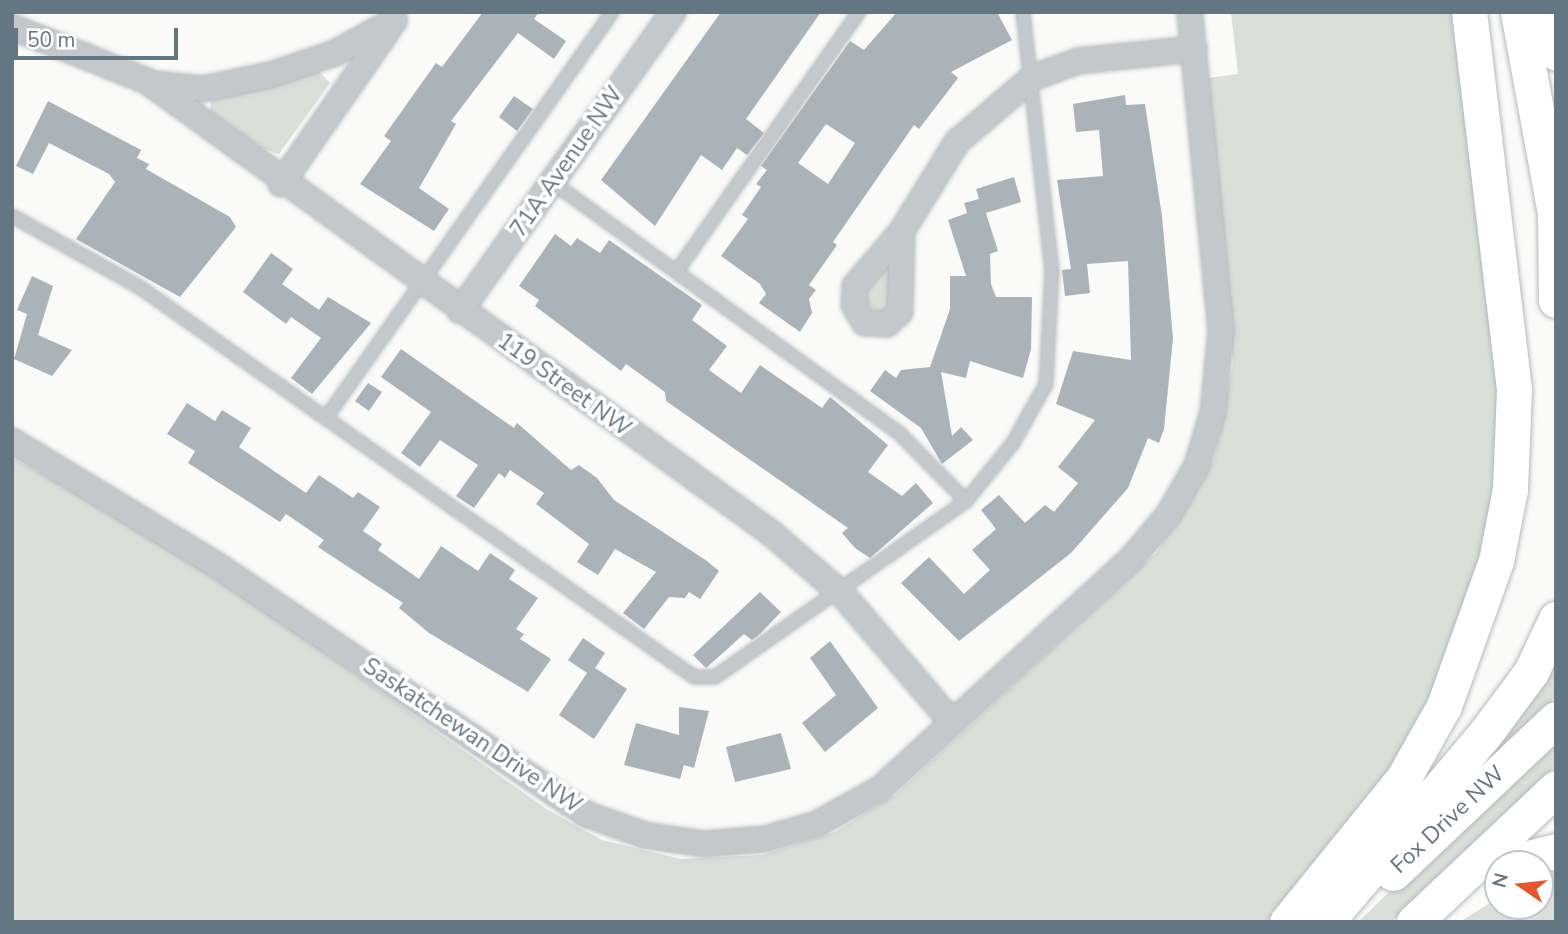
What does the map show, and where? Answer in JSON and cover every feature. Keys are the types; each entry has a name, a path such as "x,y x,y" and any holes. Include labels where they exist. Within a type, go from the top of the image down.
{"main road":[{"path":"1287,922 1403,779 1465,657 1496,561 1510,489 1514,389 1469,12"},
{"path":"1518,12 1555,218 1556,300"},
{"path":"1550,12 1556,53"},
{"path":"1326,922 1485,734 1531,672 1556,619"},
{"name":"Fox Drive NW","path":"1340,922 1556,719"},
{"path":"1414,922 1556,788"},
{"path":"1461,878 1484,871"}],"street":[{"name":"71A Avenue NW","path":"460,311 673,12"},
{"name":"Saskatchewan Drive NW","path":"12,441 215,564 586,814 644,835 734,843 817,824 880,789 1145,544 1184,490 1207,438 1221,331 1190,12"},
{"name":"119 Street NW","path":"12,27 147,81 195,89 246,81 335,53 398,16"},
{"path":"281,184 398,16"},
{"path":"902,231 957,142 1032,78 1078,61 1194,50"},
{"name":"119 Street NW","path":"147,81 281,184 771,533 842,594 951,721"}],"lane":[{"path":"328,415 612,12"},
{"path":"678,268 859,12"},
{"path":"12,216 138,286 328,415 695,677 715,677 842,594 966,501 1013,443 1046,384 1052,271 1023,12"},
{"path":"552,182 678,268 901,435 966,501"}],"shaded area":[{"path":"1231,12 1453,12 1500,389 1490,534 1418,736 1279,922 12,922 12,458 175,547 548,810 602,840 681,859 762,855 835,832 895,795 1157,552 1214,459 1233,363 1208,78 1238,74"},
{"path":"319,71 330,83 279,154 261,148 210,111 211,101"},
{"path":"889,263 897,300 879,315 863,297"},
{"path":"1556,646 1556,697 1433,818"},
{"path":"1556,731 1556,766 1391,922 1358,922"},
{"path":"1554,871 1556,922 1460,922 1484,907 1484,920 1554,920"}],"building":[{"path":"483,12 539,12 534,19 566,41 554,59 518,33 451,121 456,124 419,188 449,209 434,231 360,184 391,141 384,136 436,63 442,67"},
{"path":"721,12 821,12 746,119 764,133 747,155 737,148 722,170 701,155 655,226 601,180"},
{"path":"897,12 997,12 1012,40 951,72 958,78 919,129 914,125 833,242 837,245 809,285 816,290 809,299 812,313 800,332 759,303 766,294 760,284 721,256 748,219 742,215 761,187 756,184 767,170 761,166 850,41 864,50","holes":["826,124 855,143 828,184 798,163"]},
{"path":"1125,95 1126,105 1145,104 1162,216 1173,338 1164,429 1159,443 1148,438 1128,488 1071,553 959,641 901,583 929,557 964,594 990,570 972,550 996,529 981,510 999,495 1025,523 1045,505 1054,512 1078,483 1058,467 1095,420 1056,404 1073,351 1131,360 1128,261 1087,264 1090,293 1065,296 1062,270 1071,269 1057,180 1103,176 1099,130 1076,132 1073,104"},
{"path":"514,96 533,109 517,131 499,117"},
{"path":"48,101 141,150 137,158 149,164 146,169 230,217 236,227 180,297 76,239 115,182 109,174 49,143 33,174 16,166"},
{"path":"1014,177 1021,202 986,213 998,251 990,254 991,284 996,297 1032,297 1031,349 1023,378 970,361 966,378 941,372 952,436 961,427 973,440 942,464 921,428 870,391 885,370 896,378 901,370 930,367 950,309 950,276 966,276 948,220 967,213 964,203 979,199 976,189"},
{"path":"555,234 571,246 577,238 600,253 609,240 702,305 692,320 727,346 709,370 741,393 760,365 822,408 830,397 888,445 868,472 902,496 916,483 933,503 870,558 855,548 842,533 848,528 666,401 665,392 626,364 621,371 535,306 539,300 519,286"},
{"path":"271,253 293,269 282,284 319,310 328,297 371,323 312,394 291,378 321,338 291,317 286,324 243,292"},
{"path":"32,276 53,286 38,335 72,350 52,376 14,359 27,314 17,310"},
{"path":"401,349 514,428 517,423 571,470 579,465 597,478 614,500 719,571 700,599 689,592 685,598 669,597 644,629 623,613 656,572 615,549 598,575 577,562 589,544 536,504 544,493 510,470 505,478 499,473 474,508 456,496 478,465 440,440 420,467 401,453 431,412 381,377"},
{"path":"368,383 382,392 369,411 355,401"},
{"path":"187,403 215,421 222,410 251,428 239,447 306,493 319,475 353,498 358,492 380,507 363,531 382,544 378,550 419,579 441,546 478,571 490,553 515,570 509,579 538,598 516,629 524,634 520,639 551,659 528,692 429,633 399,608 403,603 318,547 324,540 286,514 280,522 188,463 195,451 167,434"},
{"path":"760,592 781,612 758,636 752,640 744,634 706,668 693,655"},
{"path":"583,638 605,653 595,668 627,689 594,739 559,715 587,673 568,660"},
{"path":"830,641 878,708 825,752 802,723 836,695 810,658"},
{"path":"679,707 709,711 694,768 684,765 680,779 624,765 636,723 679,735"},
{"path":"781,733 791,769 735,782 726,747"}]}
